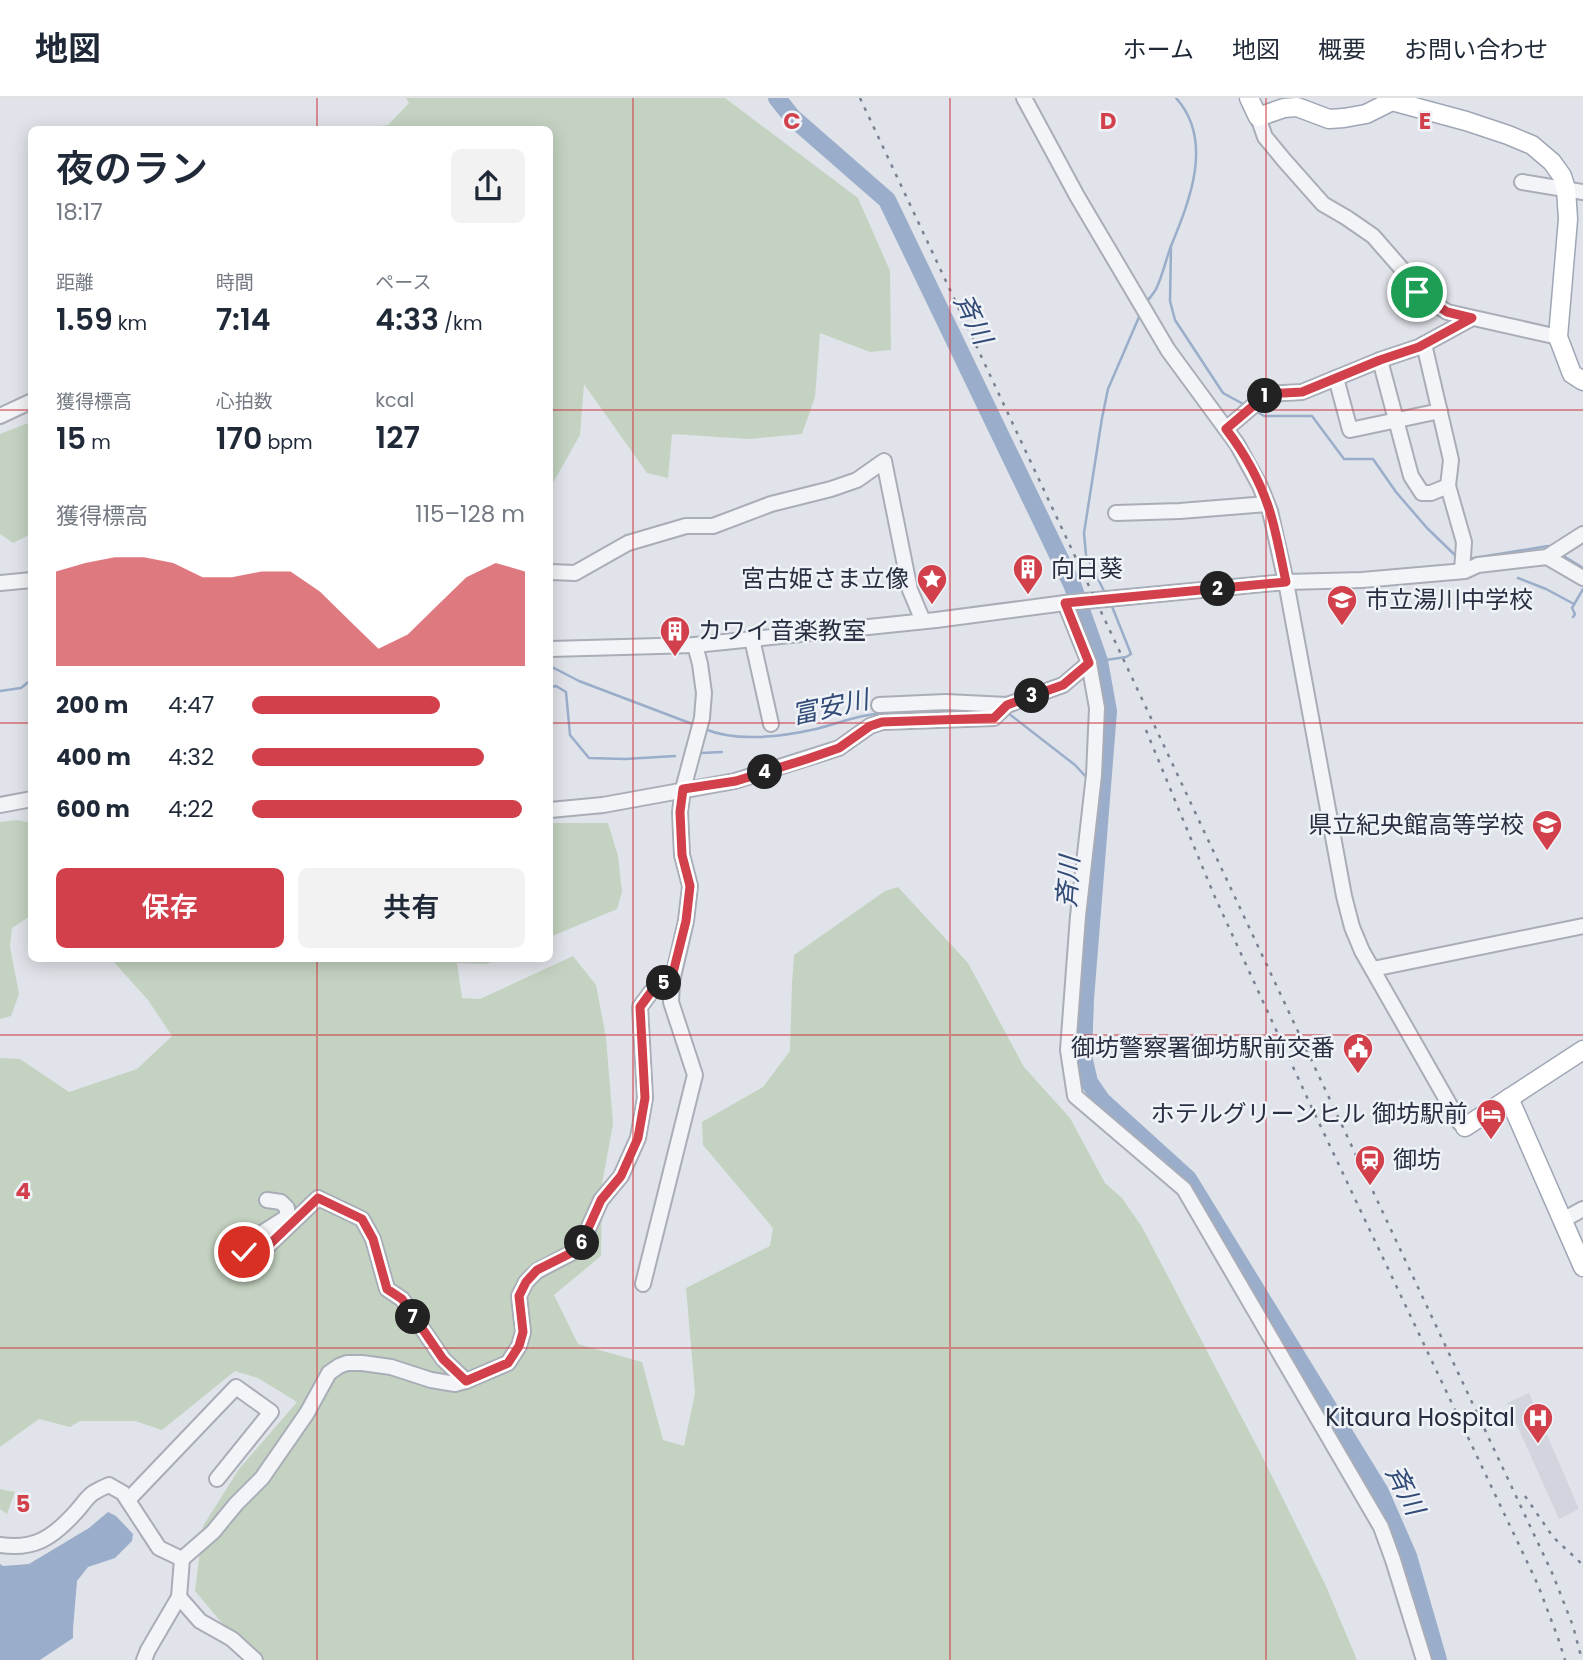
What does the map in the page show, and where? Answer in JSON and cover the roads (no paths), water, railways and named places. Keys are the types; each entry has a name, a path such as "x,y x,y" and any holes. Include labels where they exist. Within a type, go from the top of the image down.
{"main road":[{"path":"1249,98 1258,117 1284,108 1297,107 1329,118 1344,118 1366,114 1392,101 1508,135 1532,145 1552,162 1574,190 1568,219 1558,337 1572,374 1583,382"},
{"path":"1465,1127 1583,1050"},
{"path":"1509,1098 1583,1267"}],"street":[{"path":"1024,98 1077,195 1168,350 1237,443 1255,476 1276,533 1352,927 1362,951 1460,1123 1465,1127"},
{"path":"1258,117 1265,138 1323,204 1373,236 1401,268 1417,292 1447,312 1558,337"},
{"path":"1522,182 1574,190"},
{"path":"1226,429 1267,394 1302,392 1424,344 1472,318"},
{"path":"1424,344 1451,460 1448,486 1464,542 1462,571"},
{"path":"1380,360 1411,476 1422,493 1431,493 1448,486"},
{"path":"1336,379 1350,430 1440,411"},
{"path":"0,416 28,403"},
{"path":"553,572 575,573 628,543 686,526 713,526 771,504 831,489 857,480 884,461 910,590 923,621"},
{"path":"1116,513 1267,504"},
{"path":"553,649 695,645 1065,603 1286,582 1362,580 1462,571 1478,565 1547,557 1583,534"},
{"path":"1547,557 1583,579"},
{"path":"0,583 28,580"},
{"path":"1065,603 1089,663 1097,708 1094,775 1078,916 1068,1051 1075,1096 1184,1189 1381,1527 1424,1660"},
{"path":"752,639 771,724"},
{"path":"643,1284 695,1074 671,1002 671,981 686,921 690,886 682,855 680,812 683,789 702,718 704,693 695,645"},
{"path":"880,705 946,702 1007,705 1063,685 1089,663"},
{"path":"553,810 603,805 736,781 839,748 870,726 882,722 994,718 1007,705"},
{"path":"0,805 28,800"},
{"path":"1373,969 1583,926"},
{"path":"144,1660 179,1597 182,1559 213,1532 261,1478 307,1413 329,1373 346,1363 362,1363 391,1367 431,1380 455,1384 508,1363 519,1346 523,1332 519,1296 526,1282 537,1270 579,1249 601,1200 621,1176 638,1138 645,1098 640,1007 651,992 671,981"},
{"path":"267,1200 281,1202 287,1208 288,1217 254,1238 244,1252 250,1263 318,1198 362,1219 373,1239 387,1289 402,1299 443,1359 466,1381"},
{"path":"1563,1220 1583,1209"},
{"path":"128,1500 236,1387 271,1412 217,1479"},
{"path":"0,1545 16,1547 38,1543 62,1526 93,1493 109,1485 123,1493 159,1548 182,1559"},
{"path":"179,1597 200,1621 232,1639 255,1660"}],"water":[{"path":"108,1512 116,1516 133,1534 132,1541 115,1558 88,1567 77,1581 73,1638 40,1660 0,1660 0,1564 29,1564 89,1528"}],"waterway":[{"name":"斉川","path":"777,98 792,117 887,200 1072,584 1099,661 1108,711 1085,999 1083,1056 1089,1082 1102,1101 1188,1179 1380,1492 1408,1556 1438,1660"},
{"path":"1148,300 1161,277 1185,209 1195,170 1194,132 1176,98"},
{"path":"1171,246 1170,301 1175,320 1223,393 1245,405"},
{"path":"1105,593 1086,555 1084,533 1108,389 1139,317"},
{"path":"1254,410 1264,416 1312,416 1344,459 1373,459 1396,492 1458,558"},
{"path":"1468,559 1548,546 1550,548"},
{"path":"1562,555 1583,568"},
{"path":"1518,578 1574,604"},
{"path":"1573,617 1575,614 1572,608 1583,589"},
{"path":"1099,661 1131,654 1111,604"},
{"name":"富安川","path":"553,668 579,681 695,725"},
{"name":"富安川","path":"0,691 21,688 28,682"},
{"path":"553,686 566,692 570,735 589,758 675,756"},
{"name":"富安川","path":"705,729 730,736 786,735 869,715 960,710"},
{"name":"富安川","path":"1008,713 1075,765 1089,780"},
{"path":"701,753 722,752"}],"railway":[{"path":"860,98 1553,1575 1573,1626 1582,1660"},
{"path":"1146,730 1214,895 1538,1585 1565,1660"},
{"path":"1525,1496 1553,1537 1583,1565"}],"place":[{"name":"向日葵","path":"1028,596"},
{"name":"宮古姫さま立像","path":"932,606"},
{"name":"市立湯川中学校","path":"1342,627"},
{"name":"カワイ音楽教室","path":"675,658"},
{"name":"県立紀央館高等学校","path":"1547,852"},
{"name":"御坊警察署御坊駅前交番","path":"1358,1075"},
{"name":"ホテルグリーンヒル 御坊駅前","path":"1491,1141"},
{"name":"御坊","path":"1370,1187"},
{"name":"Kitaura Hospital","path":"1538,1445"}]}
